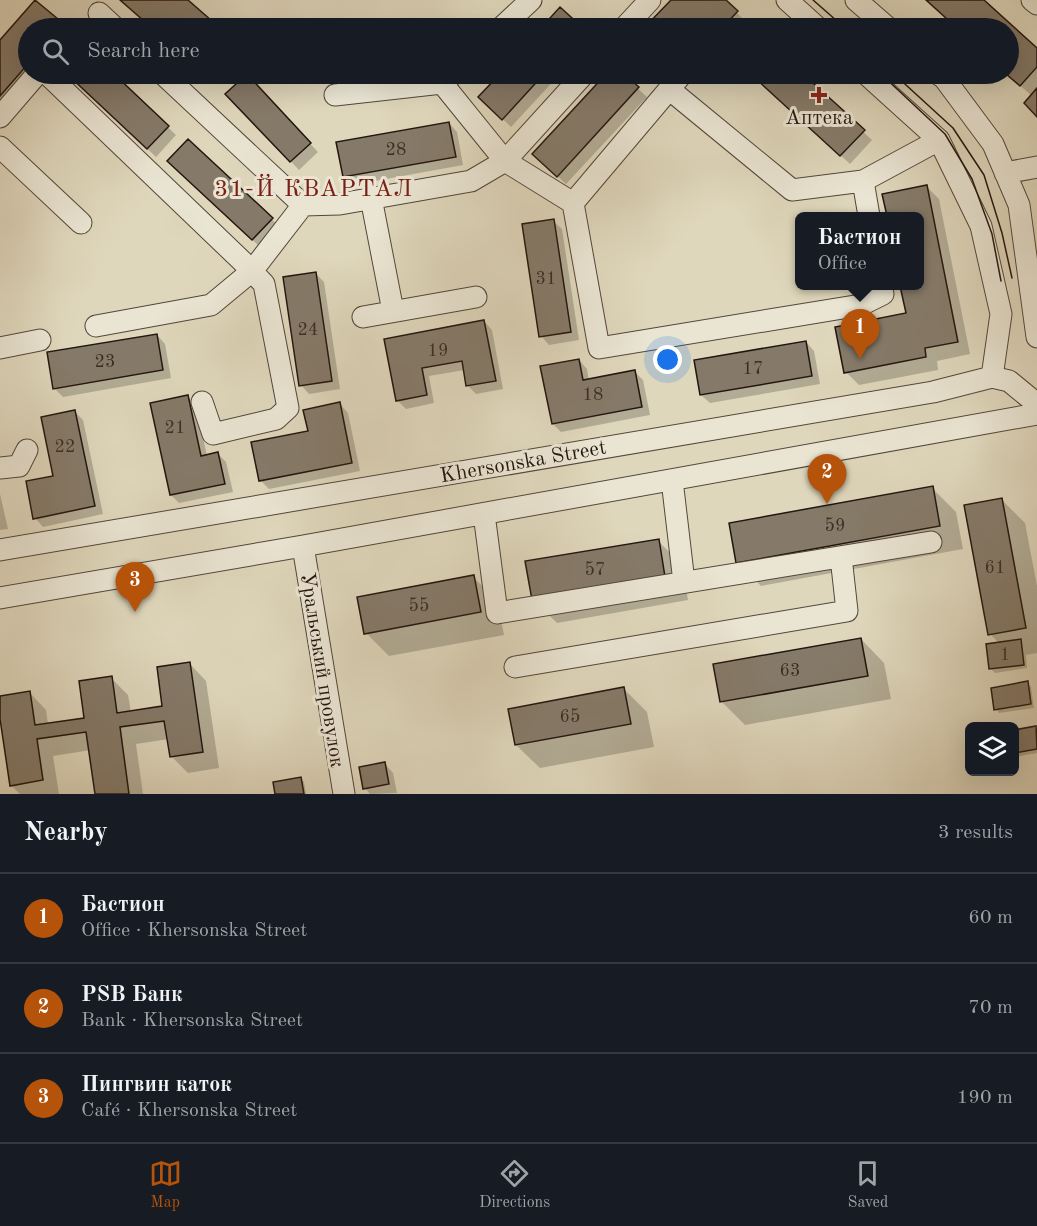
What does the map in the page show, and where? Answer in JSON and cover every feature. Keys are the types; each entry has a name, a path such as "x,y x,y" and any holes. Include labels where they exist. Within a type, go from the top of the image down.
{"street":[{"path":"512,18 531,0"},
{"path":"633,18 650,0"},
{"path":"787,0 807,18"},
{"path":"856,0 877,18"},
{"path":"1032,0 1037,4"},
{"path":"99,13 105,18"},
{"path":"0,117 28,84"},
{"path":"57,84 264,284 288,408 276,419 213,434 202,402"},
{"path":"174,84 303,205 340,204 471,181 505,161 575,84"},
{"path":"335,94 405,84"},
{"path":"451,84 505,161 573,203 599,348 861,305 883,294 882,290"},
{"path":"573,203 673,84"},
{"path":"679,84 792,190 863,181 939,140"},
{"path":"877,84 939,140 981,226 1001,314 992,377 1009,381 1037,404"},
{"path":"948,84 993,144 1019,205 1037,337"},
{"path":"0,147 81,223"},
{"path":"1005,173 1037,167"},
{"path":"863,181 868,212"},
{"path":"371,198 393,311"},
{"path":"96,326 211,305 252,271 303,205"},
{"path":"363,316 476,297"},
{"path":"0,348 40,340"},
{"name":"Khersonska Street","path":"0,550 933,392 992,377"},
{"path":"0,598 484,514 1037,414"},
{"path":"0,468 19,466 27,450"},
{"path":"672,480 684,582"},
{"path":"484,514 497,613 931,542"},
{"name":"Уральський провулок","path":"303,546 344,794"},
{"path":"515,667 847,611 841,557"}],"building":[{"path":"35,0 57,18 19,18"},
{"path":"120,0 188,0 209,18 141,18"},
{"path":"671,0 726,0 738,11 731,18 654,18"},
{"path":"926,0 984,0 1004,18 946,18"},
{"path":"560,7 572,18 550,18"},
{"path":"18,19 18,75 0,96 0,40"},
{"path":"1019,32 1037,48 1037,67 1020,86 1018,84"},
{"path":"78,84 125,84 169,126 147,149"},
{"path":"236,84 256,84 311,143 290,162 225,94"},
{"path":"490,84 535,84 502,120 478,97"},
{"path":"597,84 636,84 639,87 557,177 532,154"},
{"path":"762,84 814,84 865,130 840,156"},
{"path":"1037,88 1037,117 1024,103"},
{"path":"449,122 456,157 343,177 336,142"},
{"path":"188,139 273,218 252,240 167,161"},
{"path":"927,185 958,342 925,348 926,357 844,373 835,327 906,313 901,290 924,290 924,212 886,212 882,194"},
{"path":"554,219 571,332 539,337 522,224"},
{"path":"316,272 332,381 299,386 283,277"},
{"path":"484,320 496,381 466,386 462,361 422,368 427,395 396,401 384,339"},
{"path":"157,334 163,370 53,389 47,352"},
{"path":"806,341 812,376 700,395 694,360"},
{"path":"579,359 583,380 635,370 642,407 552,424 540,366"},
{"path":"188,395 201,456 218,452 225,484 170,495 150,403"},
{"path":"340,402 352,463 259,481 251,442 308,431 303,410"},
{"path":"75,410 95,506 33,519 26,481 53,476 41,417"},
{"path":"933,486 940,526 736,563 729,523"},
{"path":"1002,498 1026,628 988,635 964,505"},
{"path":"659,539 665,577 532,600 525,561"},
{"path":"474,575 481,612 364,634 357,597"},
{"path":"861,638 868,676 720,702 713,664"},
{"path":"1021,639 1024,665 989,669 986,644"},
{"path":"190,662 203,752 170,757 164,721 120,727 129,794 95,794 86,732 37,739 43,780 10,786 0,719 0,696 30,691 35,725 84,718 79,681 112,676 117,713 162,706 157,667"},
{"path":"1028,681 1031,704 994,710 991,688"},
{"path":"624,687 631,724 515,745 508,709"},
{"path":"1036,726 1037,749 1019,752 1019,729"},
{"path":"385,762 389,784 363,789 359,767"},
{"path":"301,777 304,794 275,794 273,782"}],"tram line":[{"path":"813,0 834,18"},
{"path":"892,84 945,134 972,179 992,234 1001,281"},
{"path":"905,84 953,128 984,175 1002,233 1012,278"}],"place":[{"name":"Аптека","path":"819,95"},
{"name":"Бастион","path":"860,359"},
{"name":"PSB Банк","path":"827,504"},
{"name":"Пингвин каток","path":"135,612"}],"district":[{"name":"31-Й КВАРТАЛ","path":"314,188"}]}
